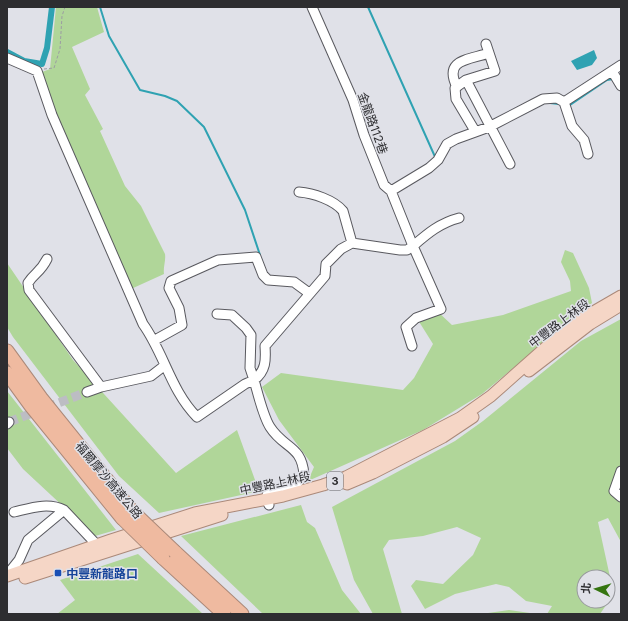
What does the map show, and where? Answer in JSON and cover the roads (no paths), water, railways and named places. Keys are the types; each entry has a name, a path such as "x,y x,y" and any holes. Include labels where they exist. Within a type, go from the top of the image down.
{"highway":[{"name":"福爾摩沙高速公路","path":"7,351 127,514"},
{"name":"福爾摩沙高速公路","path":"7,373 31,406 127,514 169,555 224,614"},
{"name":"福爾摩沙高速公路","path":"169,555 242,614"}],"main road":[{"name":"中豐路上林段","path":"7,584 210,518 346,477 460,418 491,396 545,348 583,318 621,296"},
{"name":"中豐路上林段","path":"7,576 195,513 323,493 373,474 456,430 569,339 621,305"}],"street":[{"name":"金龍路112巷","path":"312,7 353,100 364,135 384,185 391,191 413,246 441,309 416,318 406,327 412,346"},
{"path":"475,131 456,99 455,88 466,80 495,71 486,44"},
{"path":"457,87 452,77 452,69 457,63 489,53"},
{"path":"7,58 37,71 52,115 143,324 155,340 164,366 187,408 197,417 261,374 266,362 265,346 325,276 326,264 340,249 352,243 407,250 430,230 444,222 459,218"},
{"path":"564,102 621,65"},
{"path":"612,71 621,86"},
{"path":"466,80 489,127 510,164"},
{"path":"391,191 429,168 438,160 447,144 475,131 489,127 543,99 557,98 564,102 572,126 584,140 588,154"},
{"path":"299,192 320,197 340,207 343,211 352,243"},
{"path":"155,340 182,325 179,308 169,288 171,281 218,260 256,256 263,275 268,280 294,282 309,293"},
{"path":"47,259 42,270 28,283 30,290 101,387"},
{"path":"217,314 232,315 251,335 250,368 269,426 279,439 294,449 303,463 304,475 296,484 268,492 267,502"},
{"path":"87,392 101,387 151,376 164,366"},
{"path":"621,471 614,490 621,497"},
{"path":"14,512 46,505 57,507 64,510 97,545"},
{"path":"7,576 19,560 28,540 64,510"}],"water":[{"path":"594,50 597,58 592,65 577,70 571,61"}],"waterway":[{"path":"7,52 24,61 42,64 47,48 52,7"},
{"path":"100,7 109,36 140,90 165,96 177,101 204,127 245,210 260,255"},
{"path":"368,7 436,159"},
{"path":"568,104 570,105 607,80 613,79"},
{"path":"550,103 559,104"}],"tunnel":[{"path":"9,422 87,392"}],"place":[{"name":"中豐新龍路口","path":"58,573"}]}
